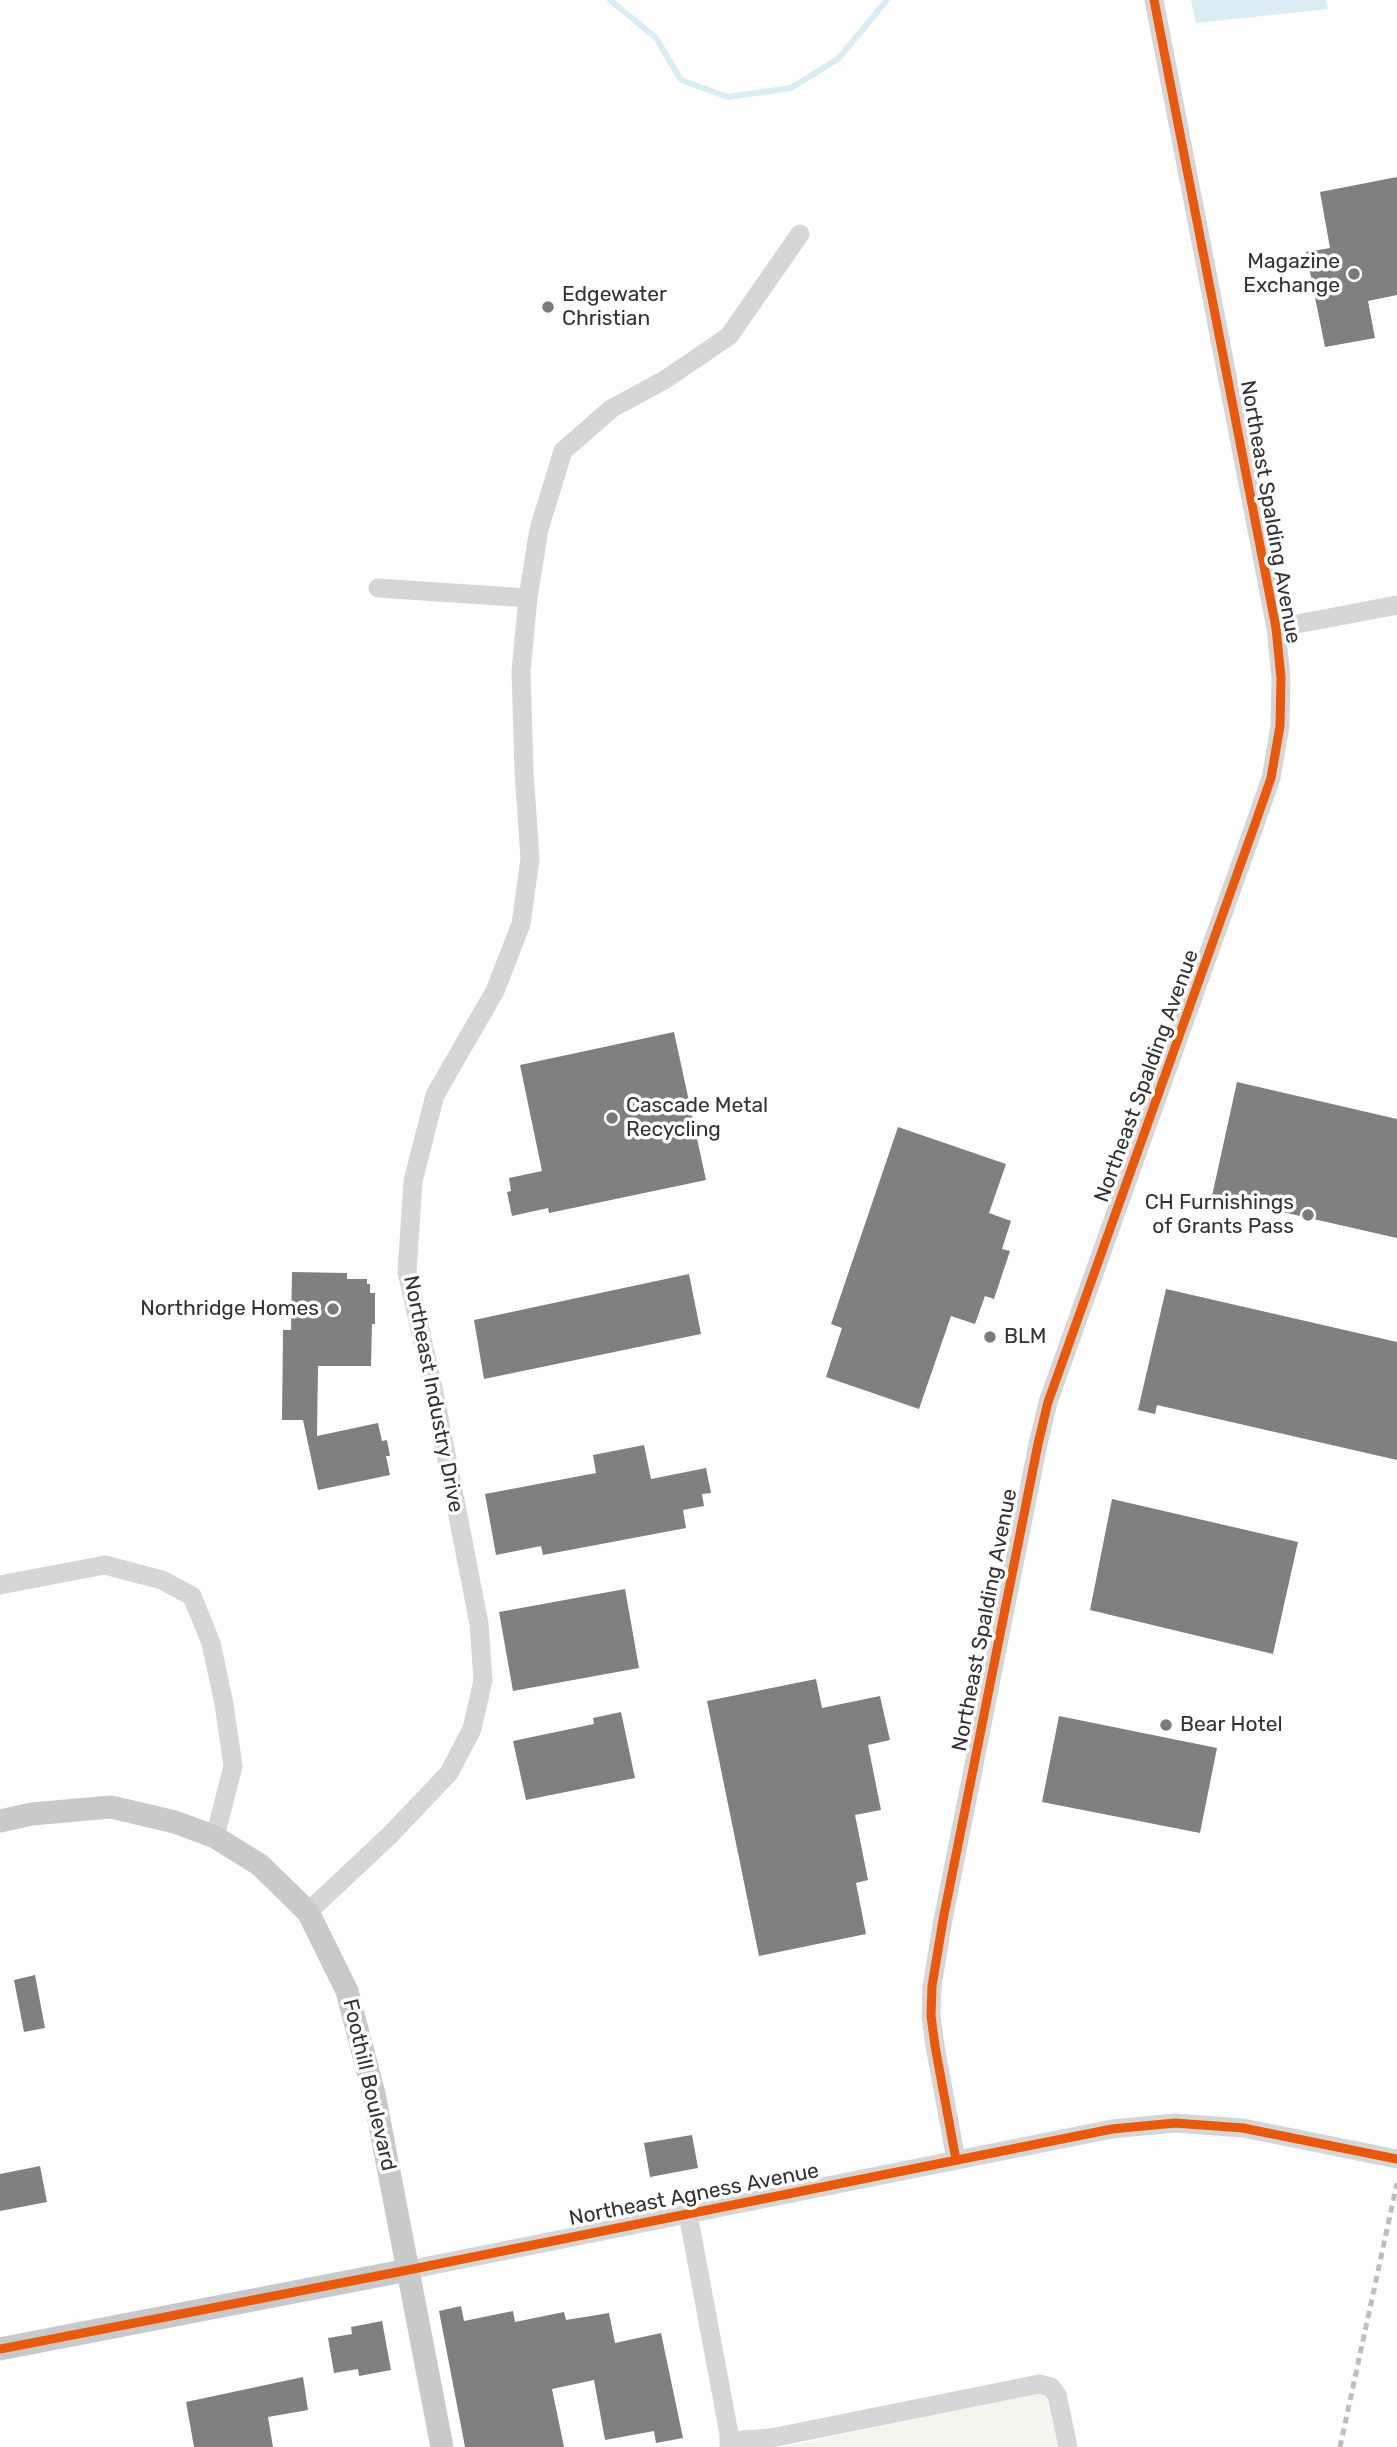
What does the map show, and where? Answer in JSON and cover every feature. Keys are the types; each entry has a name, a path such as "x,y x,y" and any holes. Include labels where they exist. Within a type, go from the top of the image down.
{"main road":[{"name":"Foothill Boulevard","path":"0,1821 32,1814 111,1807 174,1822 215,1837 260,1865 308,1912 347,1991 374,2094 442,2447"},
{"name":"Northeast Agness Avenue","path":"0,2348 408,2270"}],"street":[{"name":"Northeast Spalding Avenue","path":"956,2160 935,2046 931,2016 932,1986 1038,1444 1048,1402 1271,778 1280,726 1281,678 1276,628 1154,0"},
{"name":"Northeast Industry Drive","path":"308,1912 390,1835 449,1773 472,1729 483,1680 477,1611 433,1387 407,1272 413,1181 435,1095 495,991 521,924 530,859 521,671 528,598 539,529 563,451 611,410 666,379 729,336 800,233"},
{"path":"377,587 528,598"},
{"path":"1276,628 1397,605"},
{"path":"0,1585 104,1565 162,1580 192,1596 211,1643 233,1766 215,1837"},
{"name":"Northeast Agness Avenue","path":"408,2270 1112,2129 1175,2123 1243,2128 1397,2159"},
{"path":"688,2214 729,2444 1039,2384 1051,2387 1057,2395 1068,2447"}],"shaded area":[{"path":"1191,0 1326,0 1328,9 1196,23"},
{"path":"1054,2389 1066,2447 782,2447"}],"building":[{"name":"Magazine Exchange","path":"1397,177 1397,295 1368,301 1375,338 1325,347 1306,252 1330,248 1320,192"},
{"name":"Cascade Metal Recycling","path":"674,1032 706,1180 549,1213 548,1208 512,1216 507,1192 511,1191 509,1178 542,1171 520,1065"},
{"path":"1237,1082 1397,1119 1397,1238 1212,1196"},
{"path":"898,1127 1006,1164 989,1213 1011,1221 1002,1249 1010,1251 994,1299 985,1296 975,1324 951,1316 919,1409 826,1377 842,1328 831,1324"},
{"path":"292,1272 347,1273 347,1279 367,1279 370,1293 375,1293 371,1366 318,1366 317,1436 378,1423 382,1441 387,1440 390,1456 386,1456 390,1475 318,1490 303,1420 282,1420 283,1330 291,1330"},
{"path":"689,1274 701,1334 484,1379 474,1320"},
{"path":"1166,1289 1397,1342 1397,1460 1157,1405 1155,1414 1138,1410"},
{"path":"644,1445 651,1479 706,1468 711,1493 702,1494 704,1506 683,1510 686,1528 543,1555 541,1546 496,1555 485,1494 596,1473 593,1455"},
{"path":"1112,1499 1298,1542 1273,1654 1090,1610"},
{"path":"625,1589 639,1668 513,1691 499,1612"},
{"path":"816,1679 822,1708 880,1696 890,1740 868,1745 881,1810 855,1815 868,1880 856,1883 866,1934 759,1956 707,1701"},
{"path":"621,1712 635,1778 526,1800 513,1741 594,1724 593,1718"},
{"path":"1059,1716 1217,1748 1200,1833 1042,1802"},
{"path":"35,1975 45,2028 24,2032 14,1980"},
{"path":"692,2135 698,2168 650,2177 644,2143"},
{"path":"40,2166 47,2202 0,2211 0,2174"},
{"path":"461,2306 464,2321 513,2311 515,2322 564,2312 566,2320 609,2313 615,2343 661,2333 683,2438 656,2443 654,2431 605,2440 594,2380 552,2389 564,2447 465,2447 439,2311"},
{"path":"382,2321 391,2370 359,2376 358,2369 334,2373 328,2338 352,2334 351,2327"},
{"path":"303,2377 308,2410 268,2417 273,2447 194,2447 186,2402"}],"waterway":[{"path":"610,0 656,38 681,80 728,97 791,88 838,59 887,0"}],"railway":[{"path":"1340,2447 1397,2183"}],"cycle path":[{"path":"956,2160 935,2046 931,2016 932,1986 1038,1444 1048,1402 1271,778 1280,726 1281,678 1276,628 1154,0"},
{"path":"0,2349 1112,2129 1175,2123 1243,2128 1397,2159"}],"place":[{"name":"Magazine Exchange","path":"1354,274"},
{"name":"Edgewater Christian","path":"548,307"},
{"name":"Cascade Metal Recycling","path":"612,1118"},
{"name":"CH Furnishings of Grants Pass","path":"1308,1215"},
{"name":"Northridge Homes","path":"333,1309"},
{"name":"BLM","path":"990,1337"},
{"name":"Bear Hotel","path":"1166,1725"}]}
